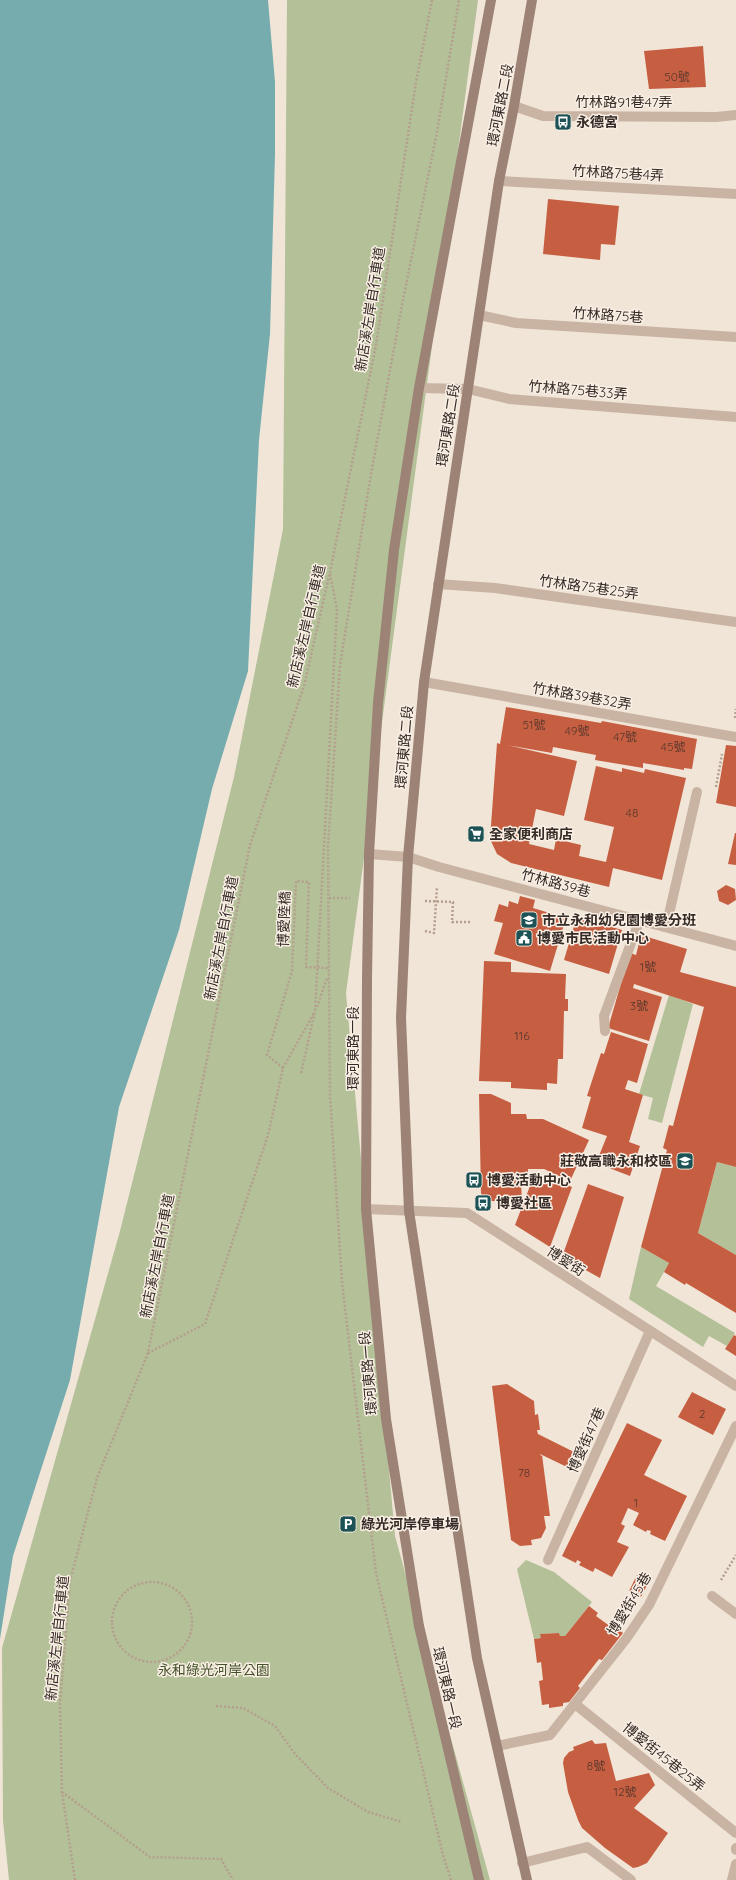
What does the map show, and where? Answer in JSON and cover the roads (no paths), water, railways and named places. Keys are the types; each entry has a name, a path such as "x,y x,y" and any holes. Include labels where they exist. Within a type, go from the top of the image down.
{"street":[{"name":"環河東路二段","path":"369,854 378,703 394,550 419,388 491,0"},
{"name":"環河東路二段","path":"408,857 424,682 438,584 499,181 514,106 532,0"},
{"name":"竹林路91巷47弄","path":"514,106 543,116 716,117 736,115"},
{"name":"竹林路75巷4弄","path":"499,181 736,194"},
{"name":"竹林路75巷","path":"479,315 516,323 736,337"},
{"name":"竹林路75巷33弄","path":"419,388 468,390 509,399 736,417"},
{"name":"竹林路75巷25弄","path":"438,584 495,588 736,622"},
{"name":"竹林路39巷32弄","path":"424,682 733,736"},
{"path":"666,927 697,792"},
{"name":"竹林路39巷","path":"369,854 408,857 438,867 640,919 736,946"},
{"name":"環河東路一段","path":"369,854 366,1208 386,1419 418,1618 479,1880"},
{"path":"408,857 401,1018 409,1211 477,1658 527,1880"},
{"path":"605,1031 604,1016 640,919"},
{"name":"博愛街","path":"366,1208 467,1214 736,1386"},
{"name":"博愛街47巷","path":"548,1560 650,1331"},
{"name":"博愛街45巷","path":"497,1746 550,1735 626,1639 649,1604 736,1426"},
{"path":"712,1596 736,1614"},
{"name":"博愛街45巷25弄","path":"575,1704 736,1832"},
{"path":"522,1862 587,1847 632,1880"},
{"path":"732,1880 736,1864"}],"water":[{"path":"0,0 268,0 275,82 275,154 270,334 259,440 248,671 212,789 179,930 119,1107 70,1380 13,1556 0,1639"}],"place":[{"name":"永德宮","path":"563,122"},
{"name":"全家便利商店","path":"476,834"},
{"name":"市立永和幼兒園博愛分班","path":"529,920"},
{"name":"博愛市民活動中心","path":"524,938"},
{"name":"莊敬高職永和校區","path":"685,1161"},
{"name":"博愛活動中心","path":"474,1180"},
{"name":"博愛社區","path":"483,1203"},
{"name":"綠光河岸停車場","path":"348,1524"}],"park label":[{"name":"永和綠光河岸公園","path":"214,1670"}]}
